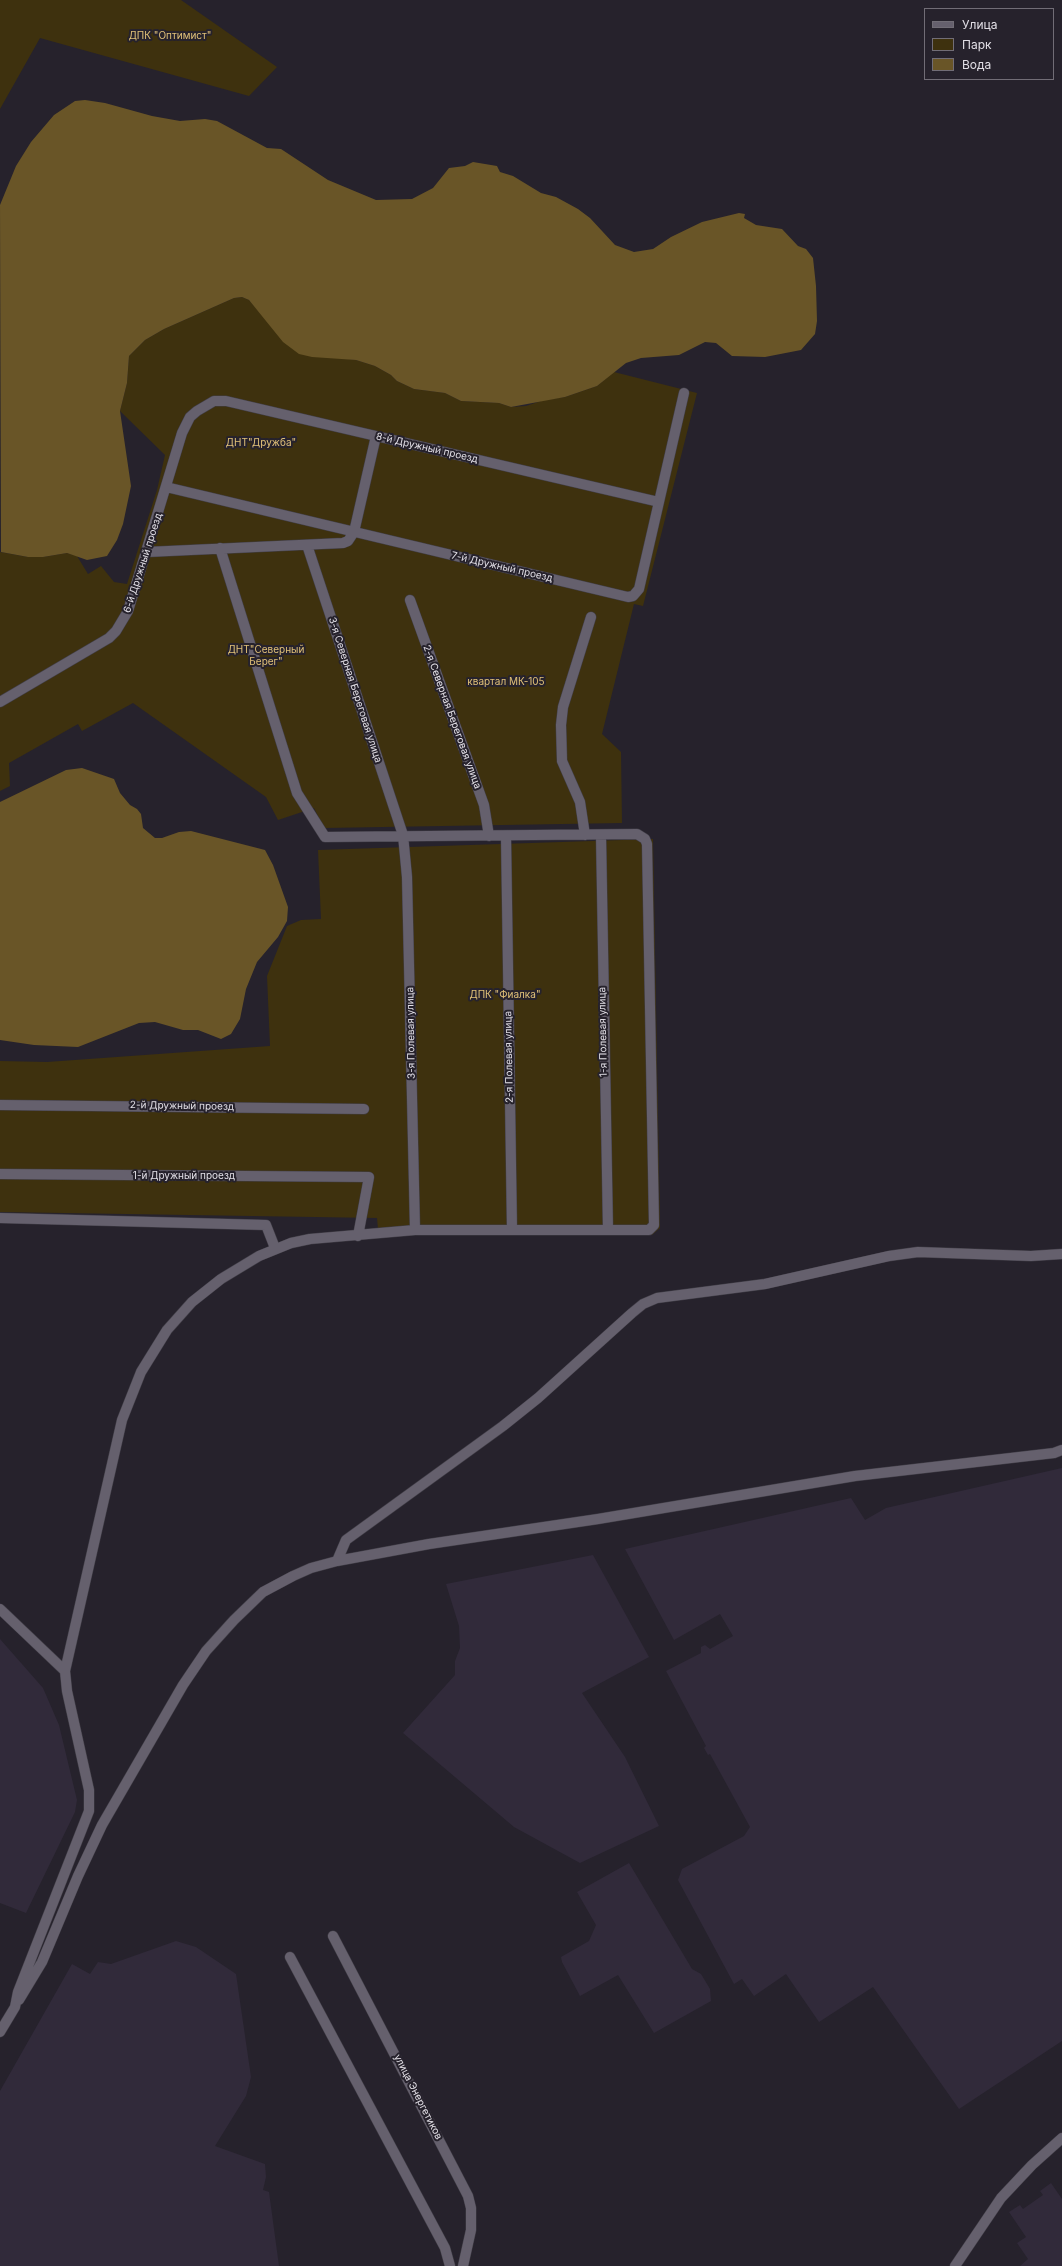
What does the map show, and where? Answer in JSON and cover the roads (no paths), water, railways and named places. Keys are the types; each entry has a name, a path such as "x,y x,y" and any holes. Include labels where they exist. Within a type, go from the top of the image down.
{"street":[{"name":"7-й Дружный проезд","path":"166,487 628,597 633,596 639,590 684,394"},
{"name":"8-й Дружный проезд","path":"197,411 214,401 226,401 659,502"},
{"name":"6-й Дружный проезд","path":"0,702 103,642 116,631 128,611 182,433 190,417 197,411"},
{"path":"147,552 307,545 343,543 348,541 354,532 376,436"},
{"name":"3-я Северная Береговая улица","path":"307,545 403,835"},
{"path":"14,2007 18,1992 89,1806 90,1790 67,1691 65,1671 114,1448 126,1406 141,1372 167,1330 192,1302 240,1266 275,1248 310,1239 415,1230 649,1230 654,1225 647,844 643,835 403,835 325,837 297,793 220,548"},
{"name":"2-я Северная Береговая улица","path":"410,600 484,805 489,836"},
{"path":"585,835 580,802 562,761 560,726 563,706 591,617"},
{"name":"3-я Полевая улица","path":"403,835 407,877 415,1230"},
{"name":"1-я Полевая улица","path":"601,835 608,1230"},
{"name":"2-я Полевая улица","path":"506,836 512,1230"},
{"name":"2-й Дружный проезд","path":"0,1105 364,1109"},
{"name":"1-й Дружный проезд","path":"0,1174 369,1177 358,1236"},
{"path":"0,1218 266,1225 275,1248"},
{"path":"337,1561 346,1540 503,1426 538,1398 632,1313 643,1304 657,1298 765,1284 888,1256 918,1252 1031,1256 1062,1254"},
{"path":"0,2032 42,1962 80,1870 102,1825 183,1686 206,1651 234,1620 263,1592 311,1568 337,1561 429,1544 606,1518 855,1476 1054,1453 1062,1450"},
{"path":"0,1609 65,1671"},
{"name":"улица Энергетиков","path":"333,1936 468,2196 471,2208 471,2230 463,2266"},
{"path":"290,1957 441,2241 450,2266"},
{"path":"955,2266 1001,2198 1032,2165 1062,2138"}],"water":[{"path":"85,100 105,103 152,116 180,121 205,119 217,121 267,148 281,149 328,180 376,200 412,199 433,188 449,168 465,166 473,162 497,166 500,172 513,176 541,193 556,197 578,209 590,218 615,245 634,252 653,249 671,237 702,222 739,213 745,214 744,218 756,225 782,229 798,246 806,249 813,258 816,286 817,321 815,334 801,350 765,357 732,356 716,343 705,342 679,355 641,358 626,363 597,386 565,397 511,407 499,403 461,401 445,393 414,389 397,381 391,375 375,366 356,360 312,357 299,354 283,342 249,300 242,297 234,298 164,329 145,340 129,356 127,383 120,411 131,486 123,524 117,540 107,556 87,560 67,553 43,557 28,557 1,552 0,205 16,166 31,142 54,115 75,101"},
{"path":"82,768 114,779 120,793 130,805 137,809 141,814 143,828 155,838 162,838 179,832 191,831 265,850 273,865 288,907 287,921 278,937 257,962 246,989 240,1019 231,1034 221,1039 198,1030 183,1030 155,1022 139,1023 78,1047 34,1045 0,1040 0,802 66,770"}],"park label":[{"name":"ДПК \"Оптимист\"","path":"170,36"},
{"name":"ДНТ\"Дружба\"","path":"261,443"},
{"name":"ДНТ\"Северный Берег\"","path":"266,656"},
{"name":"квартал МК-105","path":"506,682"},
{"name":"ДПК \"Фиалка\"","path":"505,995"}]}
